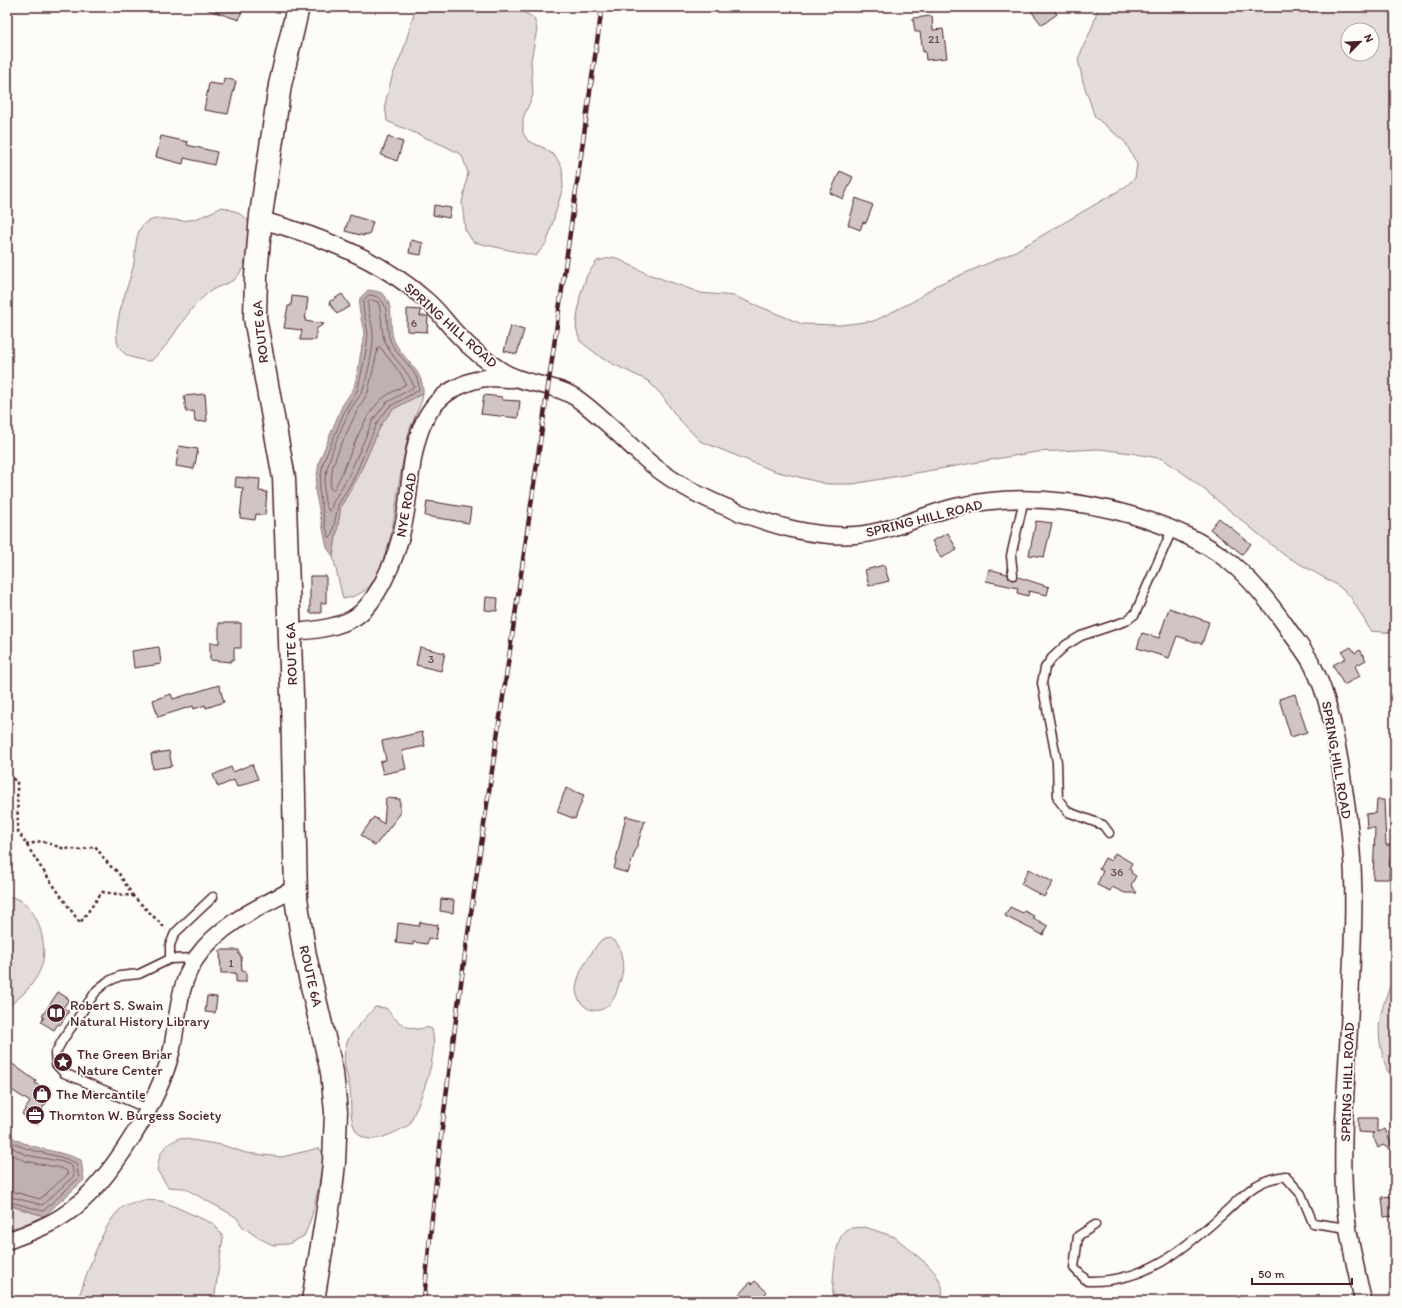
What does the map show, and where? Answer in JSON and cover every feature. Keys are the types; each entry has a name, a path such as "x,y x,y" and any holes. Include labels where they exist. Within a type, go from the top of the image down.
{"main road":[{"name":"ROUTE 6A","path":"298,7 280,86 261,220 256,276 255,318 284,478 290,632 296,888 304,956 332,1072 336,1112 333,1176 313,1301"}],"street":[{"name":"SPRING HILL ROAD","path":"261,220 290,228 368,259 400,280 429,302 457,335 479,354 515,379 568,393 580,400 644,458 675,482 727,507 796,531 818,534 847,535 875,532 950,508 1005,499 1063,502 1109,510 1188,536 1230,562 1251,582 1278,615 1311,662 1330,709 1344,788 1351,849 1351,960 1344,1131 1344,1188 1347,1228 1363,1301"},
{"name":"NYE ROAD","path":"290,632 312,631 350,620 364,611 377,594 396,556 404,522 417,441 420,429 428,411 452,389 468,382 485,378 515,379"},
{"path":"7,1241 48,1225 73,1208 108,1170 132,1138 165,1073 183,991 196,958 214,938 231,925 296,888"}],"lane":[{"path":"1013,576 1012,556 1024,499"},
{"path":"1109,833 1103,825 1068,812 1058,799 1057,762 1042,684 1045,668 1052,658 1066,644 1081,636 1126,621 1135,614 1172,530"},
{"path":"170,959 170,945 175,933 213,897"},
{"path":"148,1109 64,1073 56,1064 55,1054 62,1041 98,990 107,982 120,976 139,974 170,959 196,958"},
{"path":"1095,1226 1078,1236 1074,1255 1074,1268 1087,1281 1106,1282 1152,1268 1190,1244 1250,1189 1269,1178 1285,1176 1301,1194 1313,1223 1347,1228"}],"path":[{"path":"7,776 17,781 18,831 80,923 102,892 133,896"},
{"path":"26,845 41,841 62,848 81,850 95,846 109,865 118,872 133,896 166,929 175,933"}],"shaded area":[{"path":"416,7 515,7 534,18 537,29 531,60 533,95 523,118 523,133 528,141 544,148 555,156 562,167 563,187 547,242 536,256 473,242 465,229 462,203 468,173 462,155 387,121 385,104 392,77 403,51"},
{"path":"1098,7 1395,7 1395,633 1371,631 1350,596 1337,585 1284,555 1190,478 1163,459 1099,449 1036,452 853,484 827,484 774,471 700,441 676,416 660,393 648,381 603,359 580,341 576,327 580,296 587,275 597,261 614,257 648,274 701,293 734,296 802,324 840,325 874,321 914,301 937,285 1012,253 1125,187 1135,178 1137,164 1125,142 1095,117 1083,82 1078,59 1093,25"},
{"path":"223,207 237,212 248,220 249,240 247,253 244,265 238,276 231,282 212,290 200,300 185,317 166,345 151,361 138,359 125,354 119,347 117,339 118,319 133,267 139,230 143,225 152,220 162,219 183,221 202,217"},
{"path":"423,393 421,404 408,435 394,520 386,554 372,583 363,592 343,599 333,556 341,506 357,479 381,425 392,410"},
{"path":"7,897 17,898 32,912 38,922 41,933 44,956 39,972 32,984 18,999 7,1007"},
{"path":"609,938 617,944 620,950 623,967 622,977 611,1003 601,1010 591,1010 579,1000 576,989 577,983 585,963 593,951 601,940"},
{"path":"1395,970 1395,1084 1385,1065 1379,1032 1382,1012"},
{"path":"375,1007 386,1008 395,1019 407,1027 432,1029 434,1040 428,1078 409,1125 386,1136 370,1139 363,1137 357,1132 353,1124 350,1090 344,1060 348,1040 356,1028"},
{"path":"180,1138 222,1145 246,1153 282,1157 319,1148 325,1156 314,1207 304,1236 288,1244 273,1245 257,1237 243,1227 236,1217 184,1188 168,1187 157,1170 159,1158 163,1150 169,1144"},
{"path":"144,1200 162,1201 214,1224 223,1237 214,1301 77,1301 97,1248 110,1222 126,1205"},
{"path":"7,1205 44,1216 18,1227 7,1229"},
{"path":"865,1227 895,1237 928,1265 936,1274 942,1286 943,1301 833,1301 835,1262 839,1241 847,1229"}],"water":[{"path":"368,290 382,293 388,301 393,338 401,352 420,377 423,393 392,410 381,425 357,479 341,506 333,556 327,548 315,490 319,462 342,406 354,388 364,333 359,308 360,298"},
{"path":"7,1134 24,1143 72,1156 81,1160 84,1180 44,1216 7,1204"}],"building":[{"path":"206,7 243,7 239,20 206,9"},
{"path":"1028,7 1052,7 1057,14 1042,25"},
{"path":"932,16 933,30 943,29 947,58 926,60 925,51 923,52 920,32 915,32 913,18"},
{"path":"224,78 236,81 228,114 204,110 209,83 223,85"},
{"path":"161,136 188,142 187,145 217,152 214,165 184,158 183,164 156,157"},
{"path":"388,137 403,142 397,161 381,155"},
{"path":"840,171 853,177 843,199 830,193"},
{"path":"856,198 873,205 866,223 863,222 860,230 848,225"},
{"path":"434,205 451,208 449,218 433,215"},
{"path":"350,215 373,222 369,235 364,234 364,236 345,231"},
{"path":"411,240 423,243 421,255 409,253"},
{"path":"342,294 350,306 337,314 329,302"},
{"path":"292,296 308,298 305,321 324,324 316,329 316,340 300,340 302,330 284,328 288,306 291,306"},
{"path":"407,309 421,310 420,316 428,316 427,332 407,331"},
{"path":"511,326 524,330 517,354 504,351"},
{"path":"205,394 207,421 195,422 194,411 186,412 184,396"},
{"path":"484,395 502,397 502,400 520,401 518,418 481,414"},
{"path":"179,446 198,449 194,469 176,466"},
{"path":"236,477 260,479 259,491 267,492 265,515 256,514 255,520 240,518 243,488 235,487"},
{"path":"427,501 471,508 469,523 425,516"},
{"path":"1219,518 1251,544 1242,554 1210,529"},
{"path":"1036,521 1052,523 1044,557 1029,555"},
{"path":"948,533 957,550 941,558 932,541"},
{"path":"884,565 889,581 869,586 865,570"},
{"path":"989,569 1007,574 1011,580 1018,577 1049,587 1047,595 1029,591 1028,596 1017,593 1018,588 986,581"},
{"path":"310,576 326,576 326,603 321,603 321,613 310,613"},
{"path":"486,597 498,598 497,611 485,610"},
{"path":"1169,608 1209,622 1202,644 1177,636 1169,658 1137,648 1142,633 1159,638"},
{"path":"219,623 241,623 241,648 234,648 234,660 231,660 231,662 210,660 210,643 219,643"},
{"path":"159,647 161,664 134,668 132,651"},
{"path":"420,647 445,653 441,671 416,665"},
{"path":"1351,647 1355,653 1360,650 1366,660 1355,666 1360,676 1344,685 1333,665 1346,658 1342,652"},
{"path":"219,685 224,702 206,708 205,705 194,709 193,706 158,717 153,700 171,694 173,699"},
{"path":"1295,694 1307,732 1291,737 1279,699"},
{"path":"422,732 425,746 402,751 406,769 383,774 380,762 386,760 382,741"},
{"path":"169,751 172,766 153,769 151,754"},
{"path":"252,764 258,779 237,787 234,780 218,787 213,775 231,767 233,772"},
{"path":"566,788 584,795 575,819 557,812"},
{"path":"386,798 400,799 400,814 375,846 361,835 374,817 384,824"},
{"path":"1377,800 1384,800 1386,845 1390,845 1395,854 1395,858 1390,858 1389,879 1373,879 1375,828 1367,828 1366,814 1376,813"},
{"path":"626,816 645,821 628,873 614,869"},
{"path":"1115,853 1132,863 1129,869 1132,871 1131,873 1136,876 1131,885 1137,893 1125,893 1112,887 1110,891 1097,885 1103,871 1099,869 1105,858 1111,861"},
{"path":"1029,869 1053,882 1044,897 1021,884"},
{"path":"441,899 454,900 453,913 440,911"},
{"path":"1010,907 1034,916 1033,918 1048,926 1043,935 1005,916"},
{"path":"420,922 438,925 436,939 428,938 427,944 413,942 413,945 396,943 398,923 419,926"},
{"path":"220,950 239,950 239,955 241,955 242,971 246,971 246,982 236,982 236,973 221,973"},
{"path":"58,992 69,999 63,1008 69,1011 60,1025 58,1024 54,1030 41,1022 44,1017 42,1016"},
{"path":"207,996 217,997 215,1013 205,1012"},
{"path":"7,1060 36,1081 35,1083 52,1094 40,1112 44,1115 37,1125 22,1114 30,1102 7,1087"},
{"path":"1358,1118 1377,1118 1377,1132 1385,1129 1395,1153 1383,1145 1378,1148 1372,1134 1374,1133 1358,1132"},
{"path":"1395,1196 1395,1216 1384,1217 1382,1197"},
{"path":"755,1281 767,1292 758,1301 733,1301 750,1282 752,1284"}],"railway":[{"path":"424,1301 441,1138 462,975 534,489 602,7"}],"place":[{"name":"Robert S. Swain Natural History Library","path":"56,1013"},
{"name":"The Green Briar Nature Center","path":"63,1062"},
{"name":"The Mercantile","path":"42,1094"},
{"name":"Thornton W. Burgess Society","path":"35,1115"}]}
